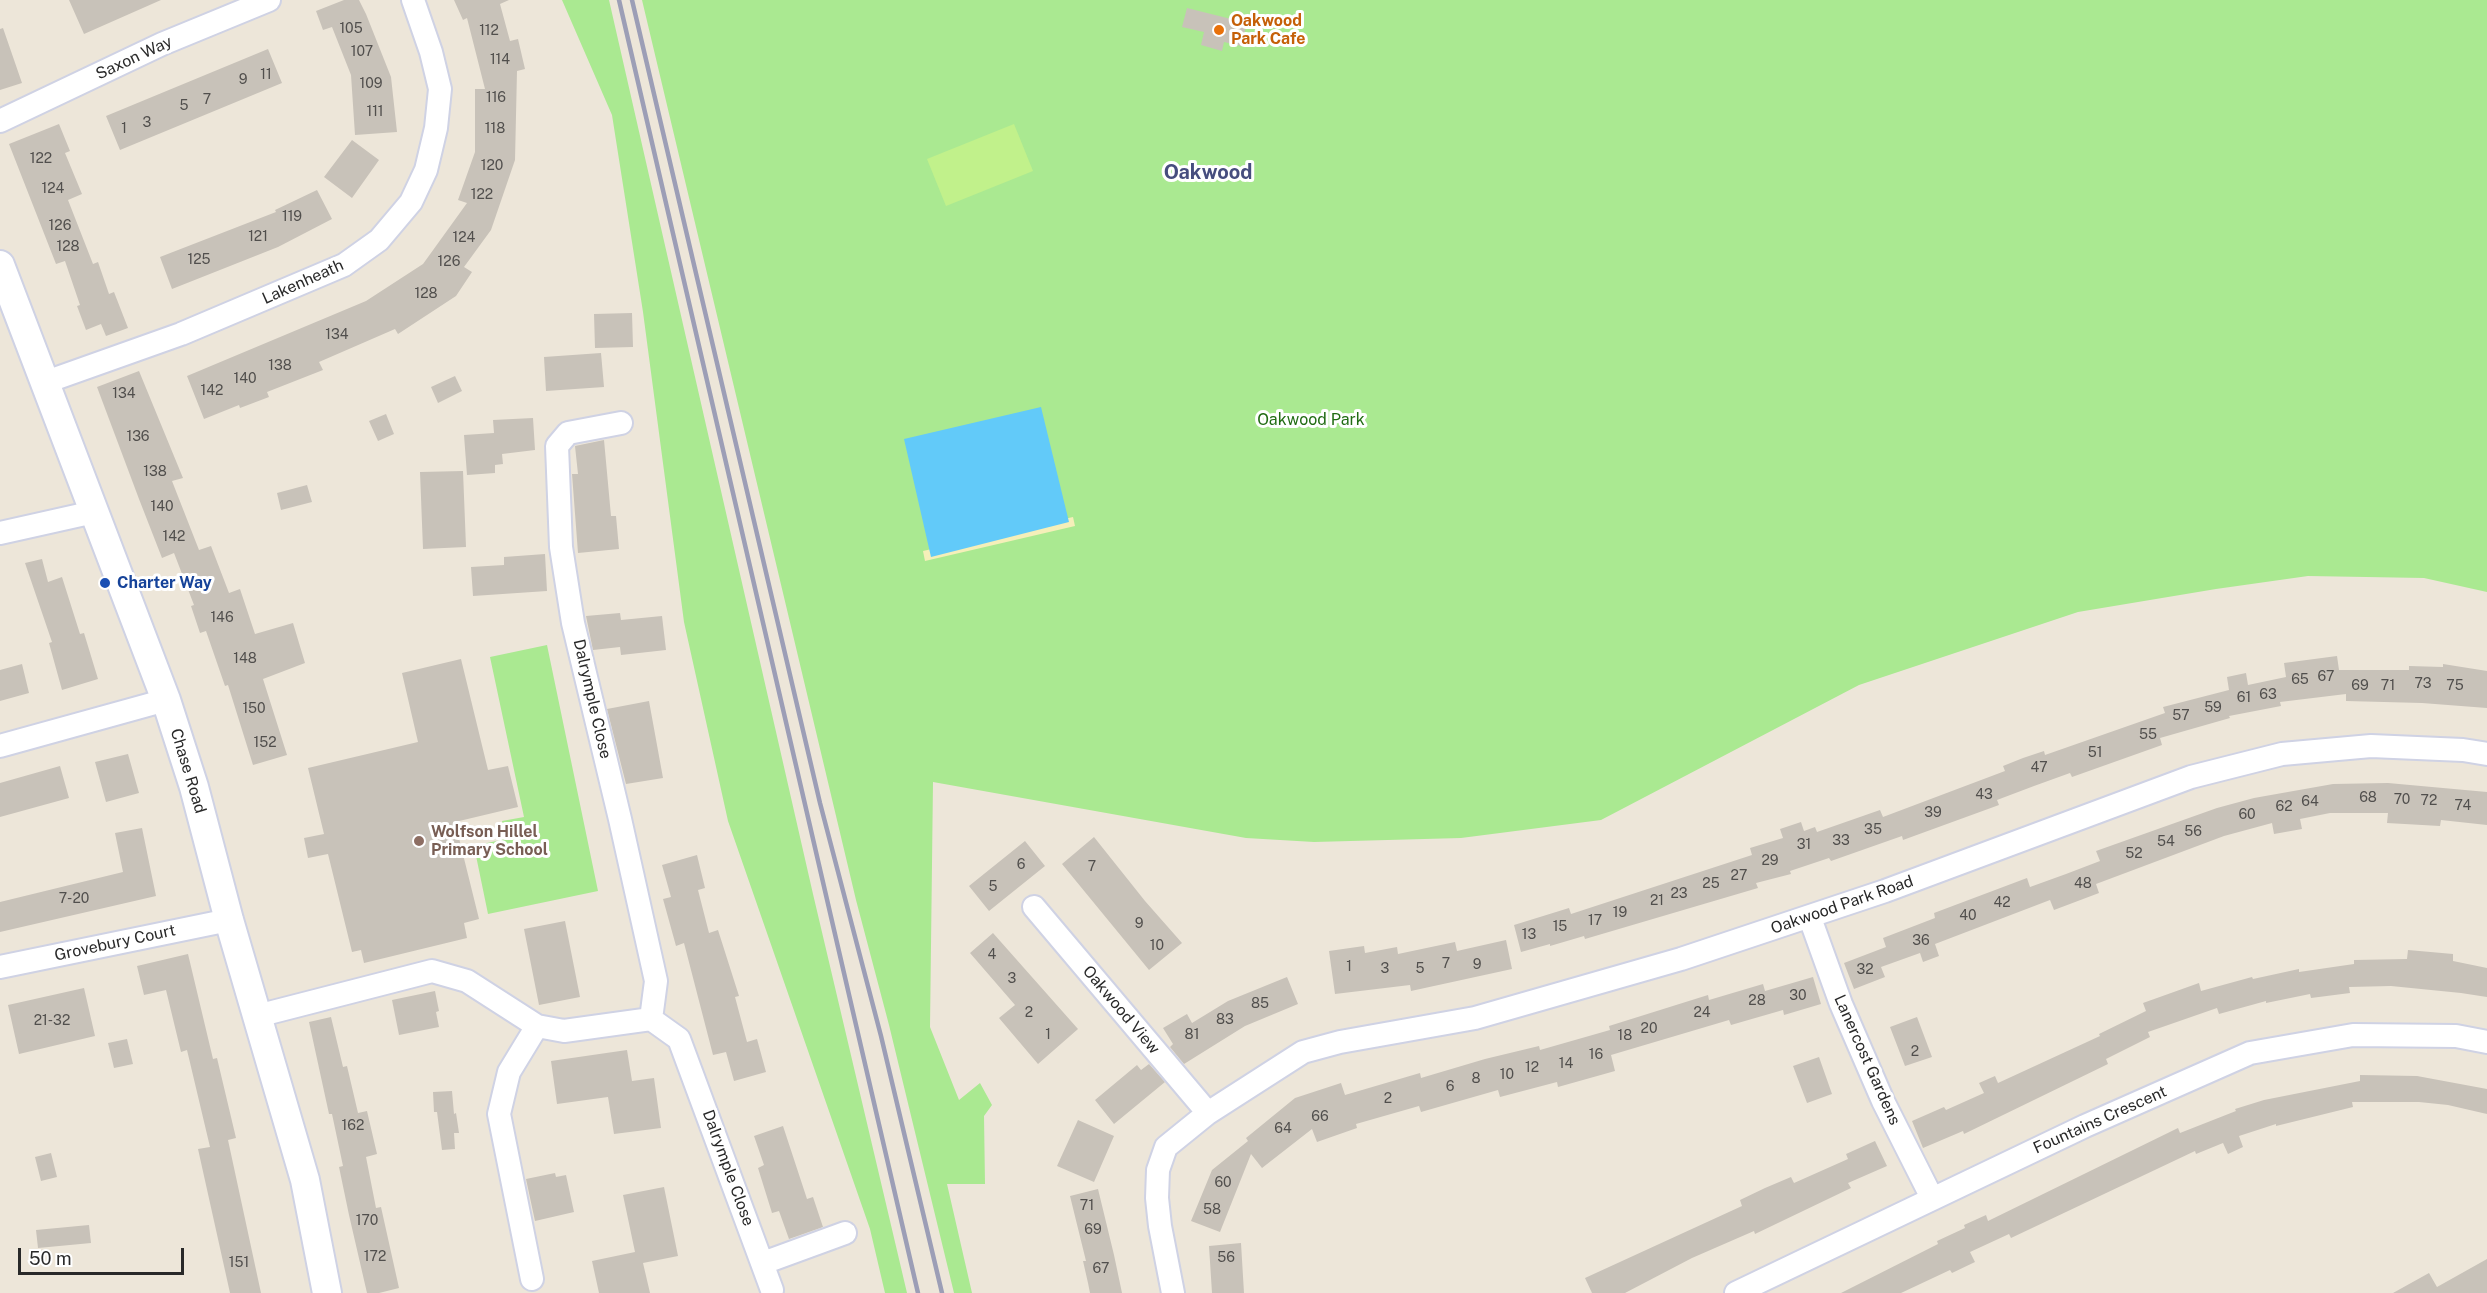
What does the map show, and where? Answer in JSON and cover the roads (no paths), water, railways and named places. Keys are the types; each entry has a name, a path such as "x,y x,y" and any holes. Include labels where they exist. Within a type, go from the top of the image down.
{"street":[{"name":"Saxon Way","path":"0,121 162,44 270,0"},
{"name":"Lakenheath","path":"46,382 181,334 344,265 379,240 411,202 426,170 436,128 440,89 431,52 413,0"},
{"name":"Chase Road","path":"3,278 46,382 166,700 194,787 229,920 305,1180 327,1293"},
{"name":"Dalrymple Close","path":"621,423 568,433 557,446 561,547 573,623 656,981 651,1019 679,1039 772,1290"},
{"path":"0,533 94,512"},
{"path":"0,746 166,700"},
{"name":"Oakwood Park Road","path":"1173,1293 1157,1198 1158,1170 1167,1147 1208,1113 1303,1052 1340,1042 1475,1018 1682,959 1810,918 2191,777 2282,754 2371,746 2463,750 2487,754"},
{"name":"Oakwood View","path":"1034,907 1208,1113"},
{"name":"Lanercost Gardens","path":"1810,918 1850,1026 1883,1101 1932,1198"},
{"name":"Grovebury Court","path":"0,967 229,920"},
{"path":"257,1016 432,972 467,981 537,1026 564,1031 651,1019"},
{"path":"532,1279 499,1114 509,1072 537,1026"},
{"name":"Fountains Crescent","path":"1736,1293 2085,1126 2250,1053 2353,1035 2456,1036 2487,1042"},
{"path":"763,1263 845,1233"}],"water":[{"path":"1041,407 1069,522 931,557 904,439"}],"railway":[{"path":"619,0 918,1293"},
{"path":"632,0 820,803 881,1036 942,1293"}],"place":[{"name":"Oakwood Park Cafe","path":"1219,30"},
{"name":"Charter Way","path":"105,583"},
{"name":"Wolfson Hillel Primary School","path":"419,841"}],"district":[{"name":"Oakwood","path":"1208,173"}],"park label":[{"name":"Oakwood Park","path":"1311,420"}]}
